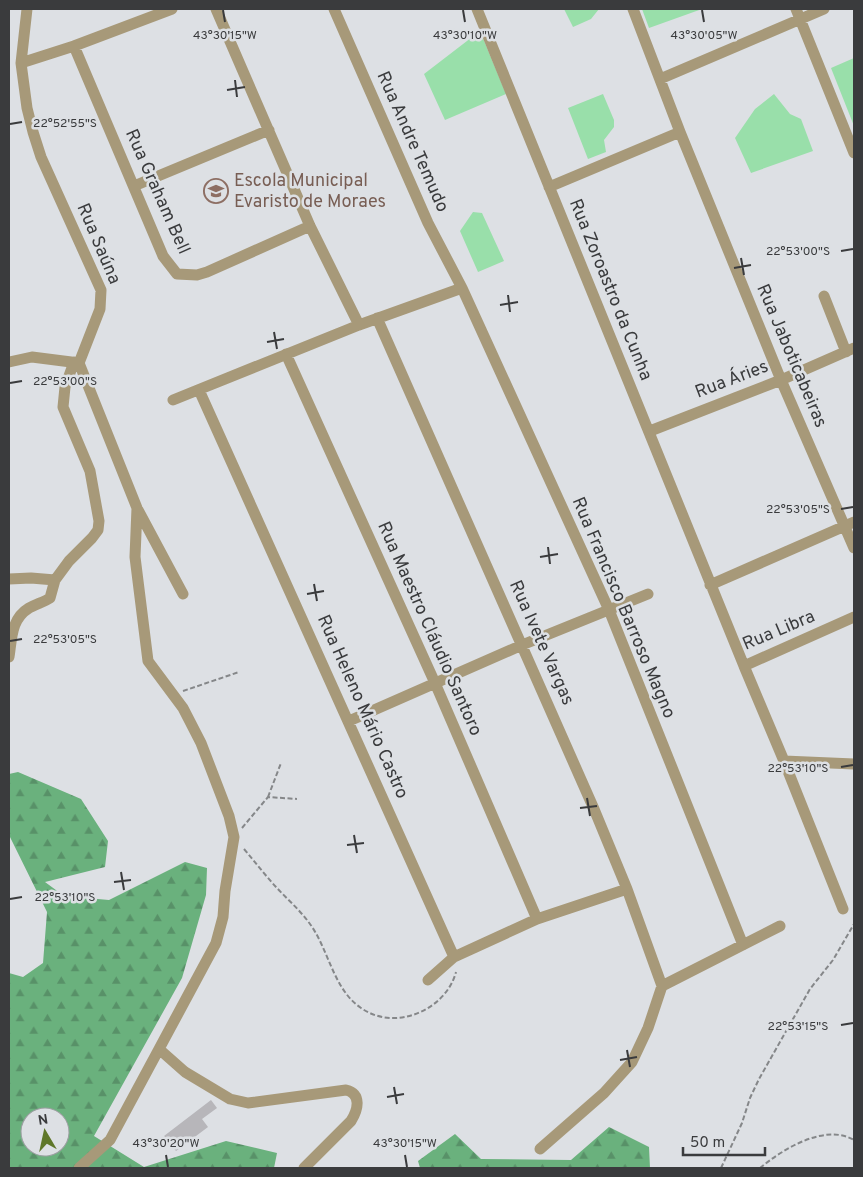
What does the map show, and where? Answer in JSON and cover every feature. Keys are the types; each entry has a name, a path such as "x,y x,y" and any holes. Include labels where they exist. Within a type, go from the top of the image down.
{"street":[{"name":"Rua Saúna","path":"9,657 14,625 18,618 27,609 52,596 55,580 69,561 92,538 98,530 100,521 90,470 63,407 65,387 100,309 101,290 41,157 27,108 22,63 27,9"},
{"path":"22,63 74,46 172,9"},
{"path":"216,9 310,226 359,325"},
{"name":"Rua Andre Temudo","path":"334,9 428,223 462,288"},
{"name":"Rua Zoroastro da Cunha","path":"477,9 650,431 710,585"},
{"name":"Rua Jaboticabeiras","path":"633,9 680,132 781,380 849,524 854,548"},
{"path":"660,79 798,14 824,9"},
{"path":"798,14 854,153"},
{"name":"Rua Graham Bell","path":"74,46 163,256 177,274 197,275 214,270 310,226"},
{"path":"134,186 269,130"},
{"path":"549,187 680,132"},
{"path":"173,400 377,318 462,288"},
{"name":"Rua Francisco Barroso Magno","path":"462,288 609,610 743,945"},
{"path":"824,296 850,350"},
{"name":"Rua Ivete Vargas","path":"377,318 594,809 627,889 662,986"},
{"name":"Rua Áries","path":"650,431 781,380 850,350"},
{"name":"Rua Maestro Cláudio Santoro","path":"286,354 434,683 537,919"},
{"path":"9,362 32,357 77,363 137,508 183,594"},
{"name":"Rua Heleno Mário Castro","path":"199,390 454,957"},
{"path":"79,1168 110,1140 216,943 223,917 225,891 234,837 229,816 201,743 174,694 148,661 135,557 137,508"},
{"path":"710,585 849,524"},
{"path":"9,579 55,580"},
{"name":"Rua Libra","path":"710,585 744,666 854,617"},
{"path":"349,721 522,645 648,594"},
{"path":"744,666 843,909"},
{"path":"784,761 854,764"},
{"path":"428,980 454,957 537,919 627,889"},
{"path":"540,1150 604,1093 632,1062 648,1028 662,986 780,926"},
{"path":"159,1049 185,1072 238,1102 248,1103 346,1090 352,1092 356,1096 358,1105 351,1121 304,1168"}],"path":[{"path":"174,694 239,672"},
{"path":"280,763 268,797 257,813 234,837 310,924 347,996 362,1009 394,1018 405,1017 429,1009 443,997 451,985 456,968 454,957"},
{"path":"268,797 297,799"},
{"path":"721,1168 742,1123 756,1085 810,989 833,960 854,924"},
{"path":"760,1168 792,1146 815,1137 846,1135 854,1140"}],"green space":[{"path":"564,9 599,9 591,19 573,27"},
{"path":"642,9 702,9 649,28"},
{"path":"480,31 506,94 445,120 424,74"},
{"path":"854,58 854,126 831,68"},
{"path":"603,94 614,120 614,127 604,140 606,152 588,159 568,108"},
{"path":"774,94 790,114 801,119 813,151 751,173 735,138 755,109"},
{"path":"473,212 482,213 504,261 478,272 460,231"},
{"path":"18,772 81,799 108,841 105,867 45,882 64,896 109,900 185,862 207,868 206,895 182,978 94,1136 144,1167 226,1141 277,1153 274,1168 9,1168 9,973 23,977 43,963 47,912 9,835 9,774"},
{"path":"609,1127 649,1147 650,1168 420,1168 418,1161 455,1134 481,1159 571,1160"}],"building":[{"path":"211,1100 217,1108 202,1119 208,1127 176,1151 164,1136"}],"place":[{"name":"Escola Municipal Evaristo de Moraes","path":"216,191"}]}
